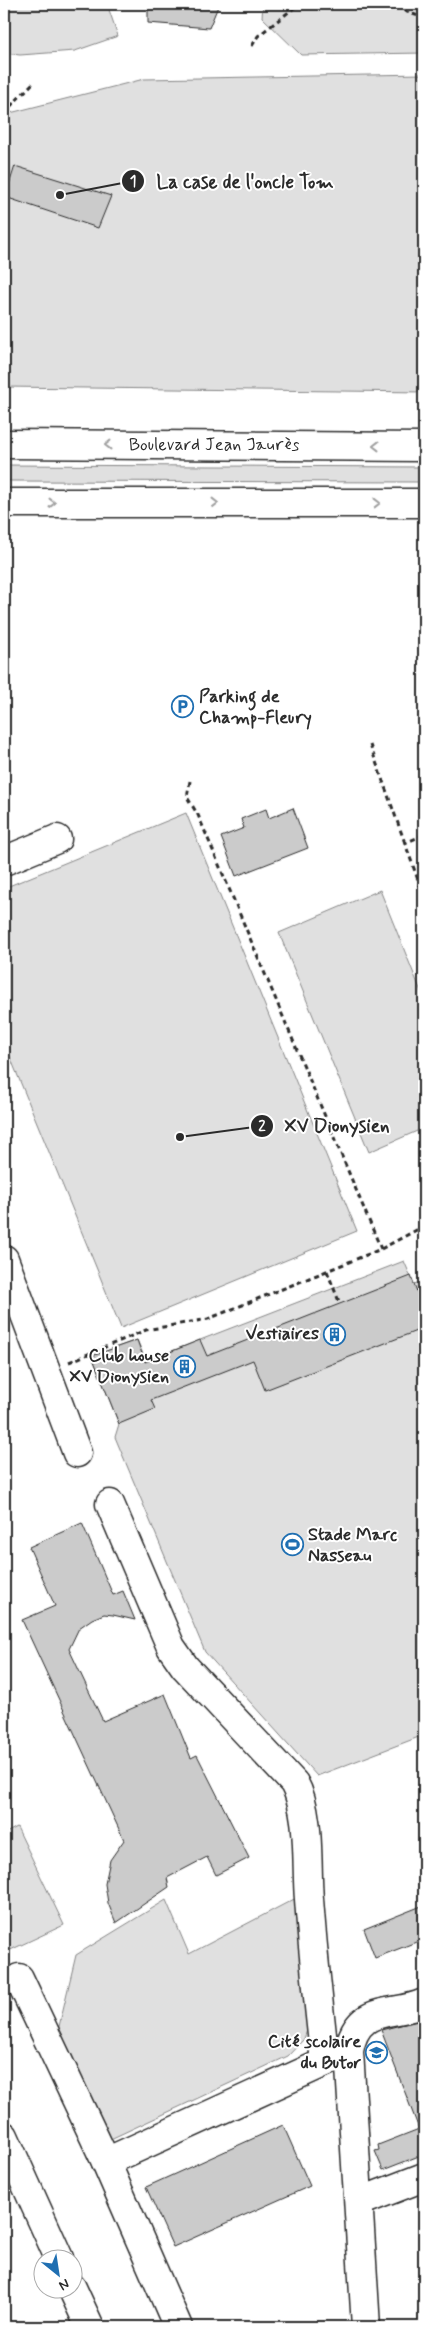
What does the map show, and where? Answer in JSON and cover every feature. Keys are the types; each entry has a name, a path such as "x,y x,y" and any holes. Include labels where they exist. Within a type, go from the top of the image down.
{"main road":[{"name":"Boulevard Jean Jaurès","path":"4,444 424,447"},
{"path":"4,504 424,503"},
{"path":"4,861 57,839"},
{"path":"4,1259 77,1453"},
{"path":"110,1504 171,1648 185,1667 294,1783 300,1794 324,2062"},
{"path":"20,1978 106,2162 178,2327"},
{"path":"366,2327 349,2051 352,2036 372,2015 424,2003"},
{"path":"106,2162 349,2051"},
{"path":"4,2136 54,2248"},
{"path":"359,2202 424,2177"},
{"path":"76,2298 89,2327"}],"path":[{"path":"252,46 258,36 298,4"},
{"path":"398,4 407,12 424,18"},
{"path":"4,113 35,81"},
{"path":"370,745 424,897"},
{"path":"190,781 187,797 198,815 381,1249"},
{"path":"405,843 424,835"},
{"path":"47,1372 146,1330 208,1319 381,1249 424,1226"},
{"path":"326,1271 340,1304"}],"shaded area":[{"path":"4,4 107,4 118,36 75,51 20,55 4,53"},
{"path":"263,4 424,4 424,53 301,55 262,17"},
{"path":"424,74 424,392 4,387 4,112 10,113 144,79"},
{"path":"4,465 424,467 424,482 4,481"},
{"path":"186,813 357,1231 121,1328 4,1042 4,888"},
{"path":"380,890 424,999 424,1128 369,1152 279,933"},
{"name":"Stade Marc Nasseau","path":"404,1261 414,1284 424,1281 424,1735 317,1776 205,1652 115,1437 119,1424 92,1356 137,1340 146,1361"},
{"path":"17,1827 64,1925 4,1953 4,1834"},
{"path":"300,1896 310,2021 304,2039 288,2056 102,2143 56,2039 76,1955 166,1900 189,1954"}],"building":[{"path":"148,4 219,4 209,28 148,23"},
{"path":"15,166 111,196 98,228 5,197"},
{"path":"293,808 308,848 236,876 221,837 244,828 241,819 266,809 269,818"},
{"path":"411,1276 424,1310 424,1328 265,1390 253,1360 151,1400 155,1409 119,1424 92,1356 137,1340 145,1362 200,1340 207,1356"},
{"path":"82,1523 113,1595 123,1591 135,1620 104,1614 92,1619 79,1628 69,1649 103,1721 165,1694 191,1758 197,1755 249,1858 216,1875 207,1857 167,1878 169,1887 116,1923 108,1903 105,1884 110,1860 124,1840 22,1620 55,1606 29,1547"},
{"path":"424,1905 424,1939 375,1958 364,1929"},
{"path":"424,2019 424,2154 383,2170 375,2151 379,2150 378,2145 419,2129 381,2030"},
{"path":"283,2125 310,2186 173,2247 146,2187"}],"place":[{"name":"La case de l'oncle Tom","path":"60,195"},
{"name":"Parking de Champ-Fleury","path":"183,707"},
{"name":"XV Dionysien","path":"180,1137"},
{"name":"Vestiaires","path":"335,1334"},
{"name":"Club house XV Dionysien","path":"185,1366"},
{"name":"Stade Marc Nasseau","path":"292,1545"},
{"name":"Cité scolaire du Butor","path":"377,2052"}]}
